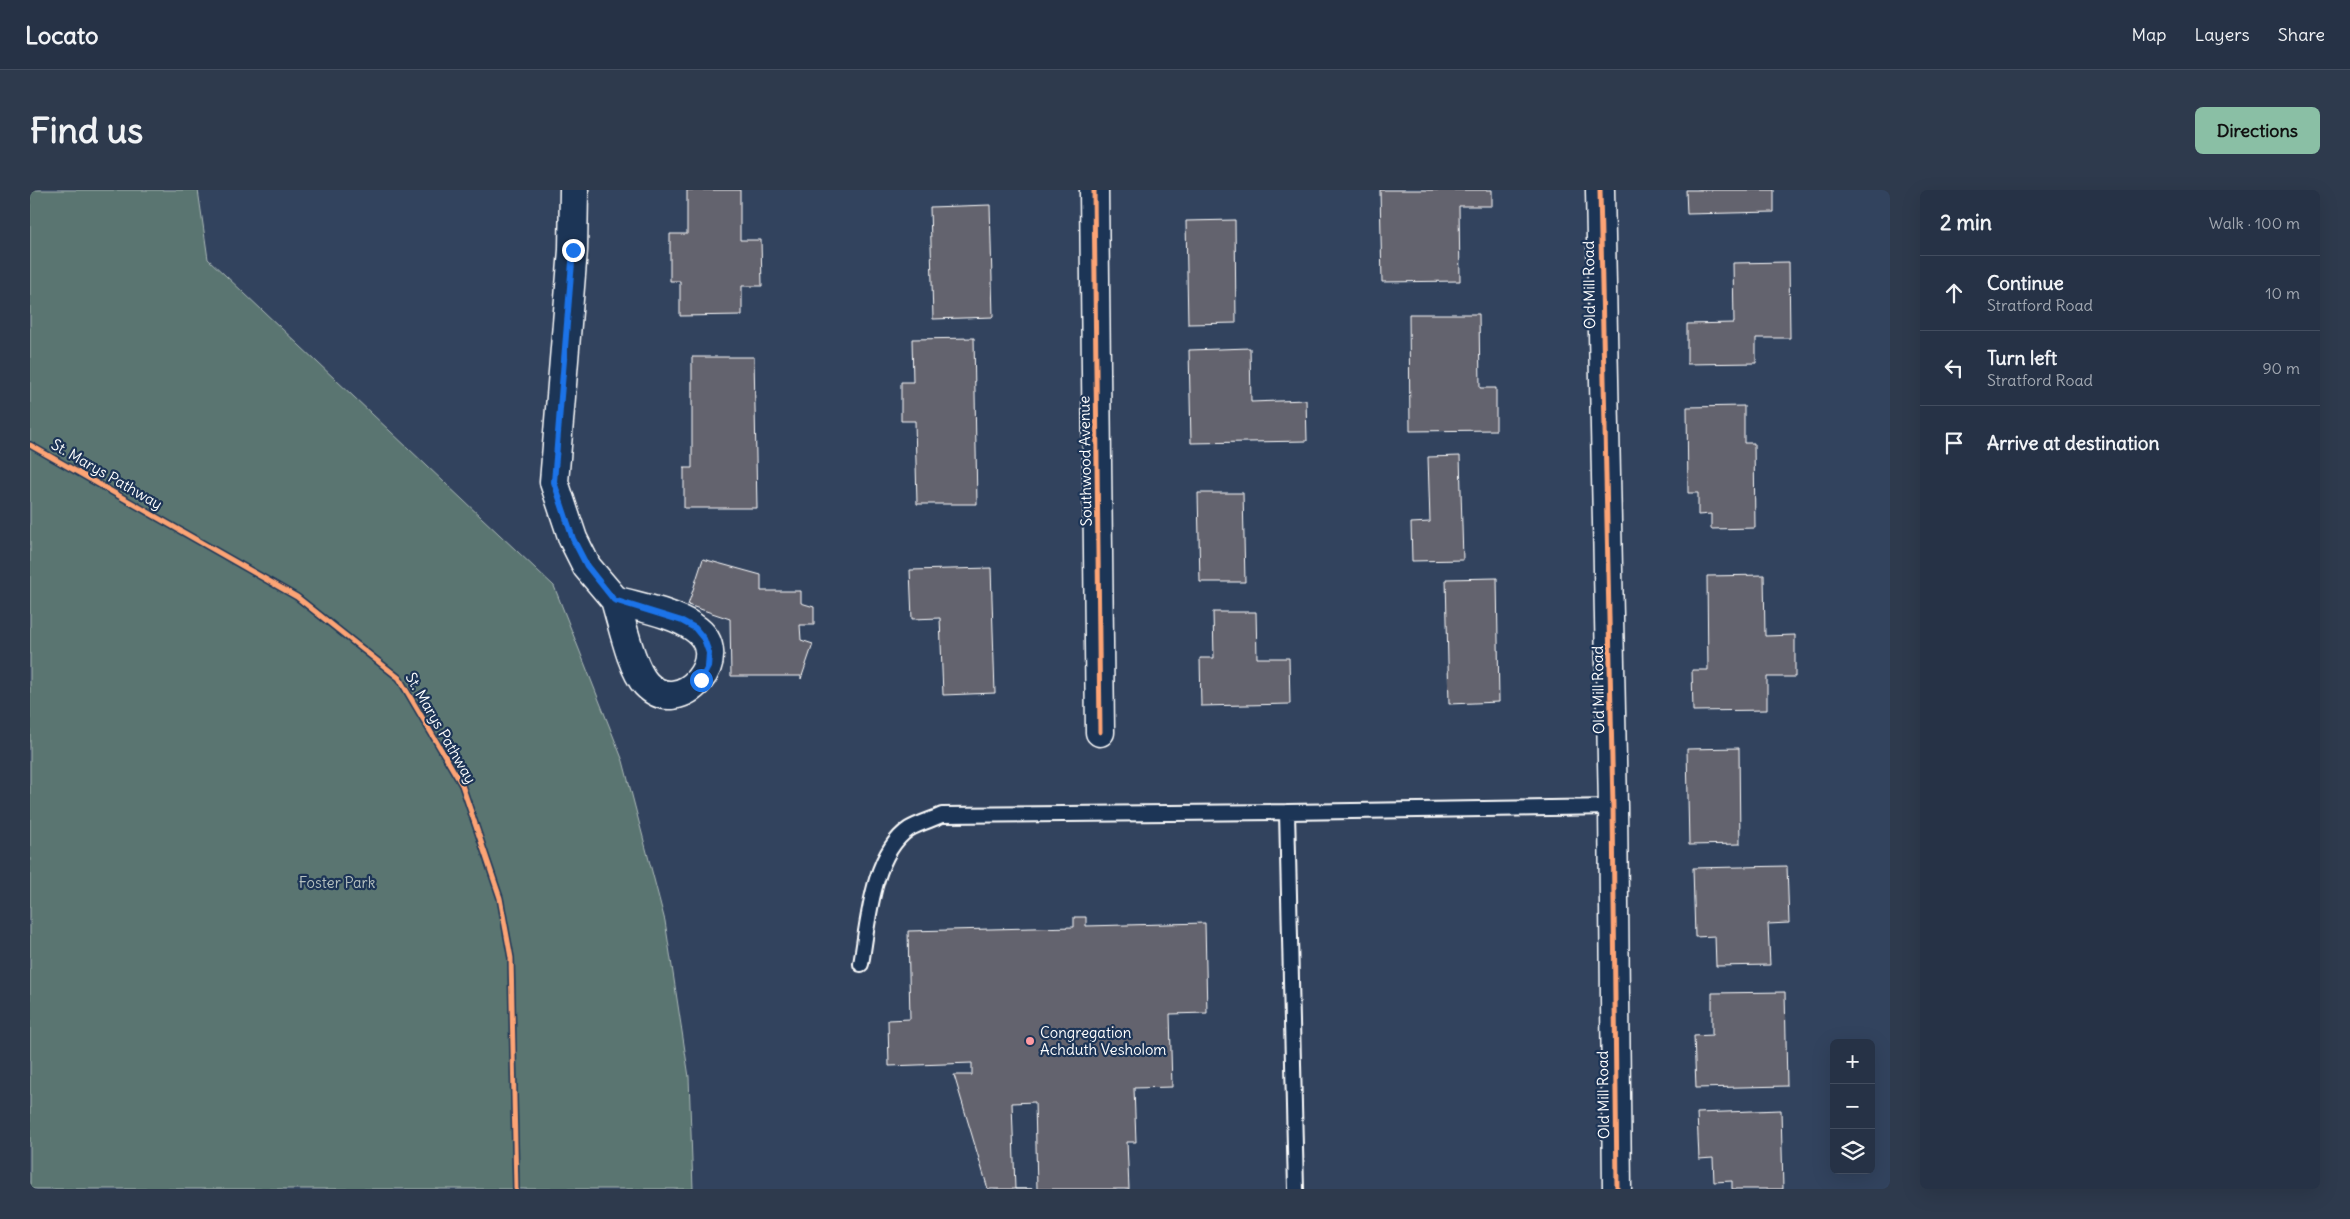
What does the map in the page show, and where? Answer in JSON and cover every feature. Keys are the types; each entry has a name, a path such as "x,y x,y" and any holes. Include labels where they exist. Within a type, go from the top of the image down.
{"street":[{"path":"574,190 573,250 554,482 573,539 587,566 614,600"},
{"name":"Southwood Avenue","path":"1094,190 1100,732"},
{"name":"Old Mill Road","path":"1600,190 1612,807 1616,1189"}],"lane":[{"path":"862,964 875,886 886,854 909,830 942,816 1612,807"},
{"path":"1287,812 1296,1189"}],"green space":[{"name":"Foster Park","path":"30,190 198,190 208,259 554,586 623,761 665,921 689,1077 693,1189 30,1189"}],"building":[{"path":"687,190 740,190 740,240 761,240 762,286 742,286 742,315 680,316 680,281 670,281 670,234 687,234"},
{"path":"1380,190 1492,190 1492,206 1459,206 1460,281 1382,282"},
{"path":"1686,190 1774,190 1774,212 1687,214"},
{"path":"990,205 993,317 933,319 930,207"},
{"path":"1235,220 1236,323 1188,324 1186,221"},
{"path":"1789,262 1790,338 1756,338 1756,363 1687,364 1687,324 1734,323 1733,263"},
{"path":"1409,314 1479,314 1480,388 1496,388 1496,430 1410,431"},
{"path":"974,338 977,504 917,504 915,421 901,421 901,382 913,382 912,339"},
{"path":"1250,348 1251,402 1306,400 1307,441 1191,443 1189,350"},
{"path":"692,357 754,357 757,508 684,508 684,468 692,468"},
{"path":"1744,406 1744,443 1754,443 1755,528 1711,529 1711,514 1698,515 1698,493 1688,493 1687,407"},
{"path":"1460,456 1463,560 1412,561 1411,523 1430,522 1428,457"},
{"path":"1198,493 1243,493 1245,582 1200,582"},
{"path":"703,559 761,575 761,591 801,591 801,603 814,607 814,625 800,625 801,640 813,644 801,679 801,676 731,676 730,619 688,605"},
{"path":"991,568 995,693 943,695 940,618 912,619 910,570"},
{"path":"1764,575 1765,636 1795,635 1795,677 1767,677 1767,710 1693,711 1692,670 1708,670 1707,576"},
{"path":"1497,578 1499,702 1449,704 1446,579"},
{"path":"1213,612 1256,612 1257,658 1289,658 1290,704 1201,706 1200,658 1214,658"},
{"path":"1739,748 1740,844 1689,845 1687,749"},
{"path":"1787,866 1789,923 1768,924 1770,965 1716,966 1715,936 1695,937 1693,868"},
{"name":"Congregation Achduth Vesholom","path":"1074,917 1086,917 1086,926 1205,923 1207,1013 1170,1014 1172,1087 1134,1088 1136,1142 1127,1142 1129,1189 1037,1189 1035,1102 1012,1103 1015,1189 988,1189 954,1075 972,1075 972,1063 889,1066 888,1020 910,1019 908,931 1074,927"},
{"path":"1785,992 1787,1086 1696,1088 1694,1036 1712,1035 1712,993"},
{"path":"1781,1110 1783,1189 1732,1189 1732,1181 1714,1182 1713,1158 1699,1159 1697,1113"}],"cycle path":[{"path":"1094,190 1100,732"},
{"path":"1600,190 1613,807 1617,1189"},
{"name":"St. Marys Pathway","path":"30,445 297,597 399,678 462,785 500,898 511,958 516,1189"}],"place":[{"name":"Congregation Achduth Vesholom","path":"1030,1041"}],"route":[{"path":"573,250 554,482 573,539 587,566 614,600 682,621 695,628 704,639 709,653 708,667 701,680"}]}
